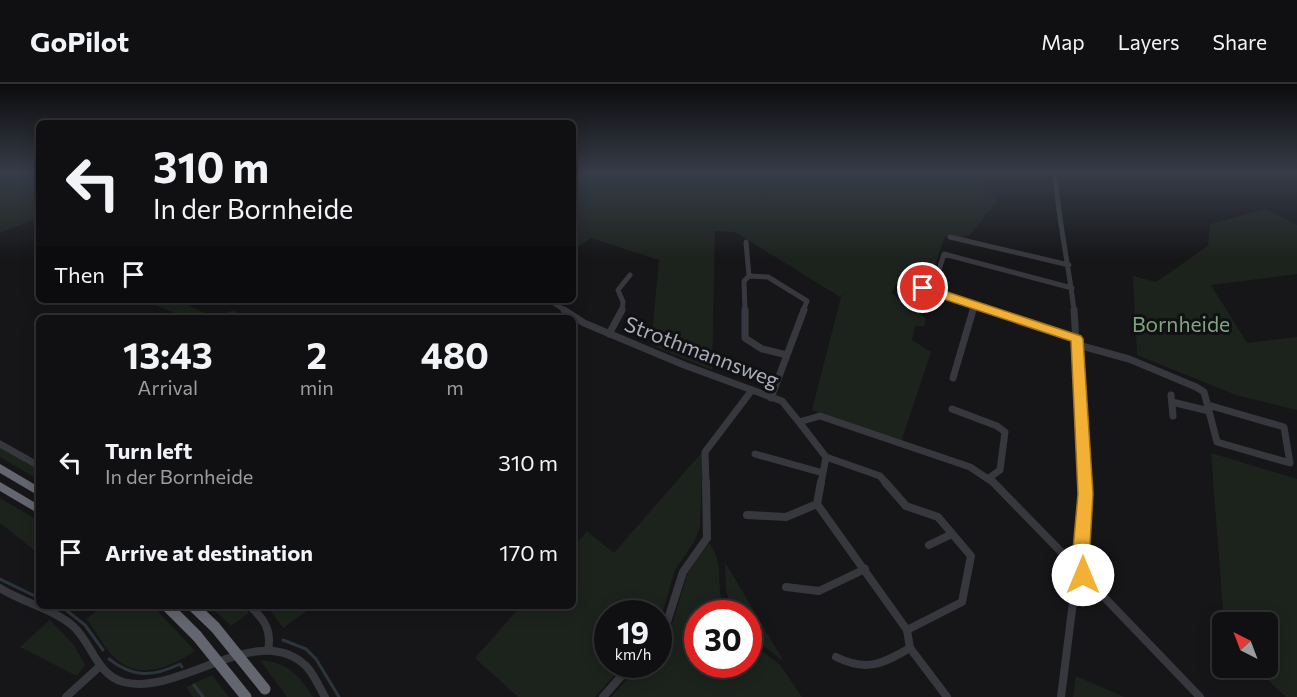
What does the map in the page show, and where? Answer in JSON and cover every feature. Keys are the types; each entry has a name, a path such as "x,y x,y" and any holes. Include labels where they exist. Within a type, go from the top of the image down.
{"highway":[{"path":"0,468 36,490"},
{"path":"0,486 36,508"},
{"path":"170,609 197,636 246,697"},
{"path":"196,609 215,627 268,693"}],"street":[{"path":"1057,202 1069,265 1077,342 1086,494 1081,567 1086,585 1102,596 1200,697"},
{"path":"950,237 1069,265"},
{"path":"746,242 749,276"},
{"path":"932,292 944,254 1072,288"},
{"path":"609,334 621,319 623,301 618,290 630,275"},
{"path":"771,398 787,355 807,301 768,277 749,276 744,281 744,338 762,349 787,355"},
{"path":"923,288 1129,359 1196,387 1204,392 1208,408 1217,442 1290,464 1284,427 1208,408 1171,399 1173,416"},
{"name":"Strothmannsweg","path":"554,303 572,315"},
{"path":"953,378 974,305"},
{"name":"Strothmannsweg","path":"576,318 609,334 782,401 826,457"},
{"path":"672,606 683,572 707,538 705,452 752,390"},
{"path":"952,409 997,426 1005,432 1000,470 989,478"},
{"path":"799,422 820,416 970,467 989,478 1068,559 1081,567"},
{"path":"0,444 36,464"},
{"path":"755,454 823,472"},
{"path":"907,630 962,602 971,556 938,517 906,506 880,476 826,457 816,504 907,630 910,648 947,697"},
{"path":"747,515 786,517 816,504"},
{"path":"929,545 952,534"},
{"path":"786,588 819,591 865,569"},
{"path":"1060,697 1074,594 1078,587 1086,585"},
{"path":"0,588 36,607"},
{"path":"42,609 57,615 76,628 85,639 99,667 111,677 126,683 143,685 182,677 227,658 268,650 295,657 306,666 326,697"},
{"path":"253,609 268,625 271,637 268,650"},
{"path":"836,657 849,664 874,668 910,648"},
{"path":"66,697 99,667"},
{"path":"603,697 620,678"}],"green space":[{"path":"0,202 36,202 36,219 0,233"},
{"path":"576,202 997,202 969,236 945,237 928,284 900,278 891,293 926,318 924,326 915,326 912,340 931,352 901,442 812,410 841,297 848,290 840,297 735,232 715,231 712,370 651,345 659,260 591,238 576,248"},
{"name":"Bornheide","path":"1266,209 1297,225 1297,274 1211,285 1247,343 1297,337 1297,410 1236,395 1137,355 1133,276 1156,282 1208,246 1210,224"},
{"path":"150,303 183,303 209,315 180,315"},
{"path":"234,310 240,315 222,315"},
{"path":"0,448 36,468 36,478 0,457"},
{"path":"703,451 700,527 694,542 675,570 666,600 594,600 594,678 612,678 595,697 518,697 475,658 518,609 576,609 576,544 587,531 614,553"},
{"path":"1211,453 1297,479 1297,697 1286,697 1266,678 1278,678 1278,612 1223,612"},
{"path":"0,498 36,519 36,552 0,523"},
{"path":"709,543 717,560 722,600 684,600 684,678 762,678 762,651 780,665 802,697 611,697 628,678 672,678 672,624 688,572"},
{"path":"725,562 747,600 729,600 726,591"},
{"path":"99,609 156,609 195,651 174,663 152,670 131,668 111,654 86,619"},
{"path":"213,609 245,609 249,613 231,626"},
{"path":"269,609 310,609 283,628"},
{"path":"50,620 74,645 85,665 77,676 20,647"},
{"path":"762,625 784,662 762,644"},
{"path":"260,660 278,664 291,671 303,682 313,697 287,697"},
{"path":"212,675 229,697 193,697 186,687"},
{"path":"1076,676 1124,697 1073,697"}],"waterway":[{"path":"0,579 36,597"},
{"path":"65,609 85,625 103,650"},
{"path":"283,640 306,649 316,659 339,697"},
{"path":"109,659 126,670 143,673 161,671 180,664 182,667"},
{"path":"194,685 203,697"}],"route":[{"path":"923,288 1077,339 1086,494 1081,561 1083,575"}]}
